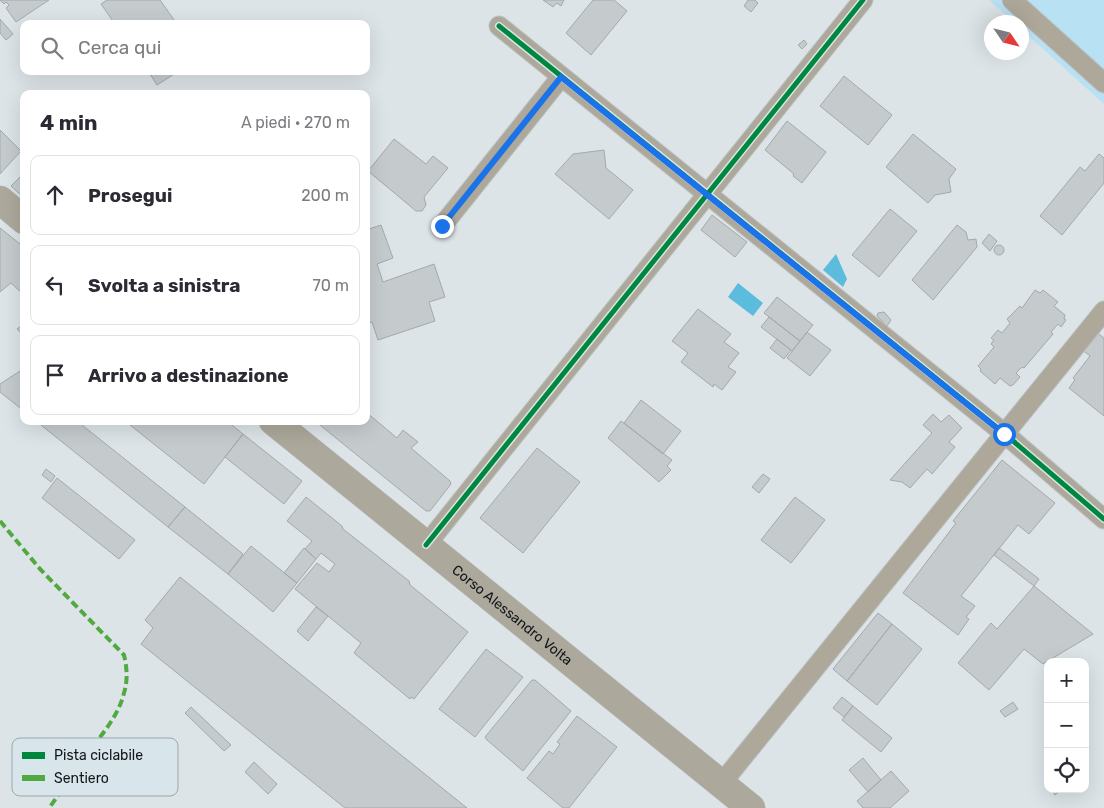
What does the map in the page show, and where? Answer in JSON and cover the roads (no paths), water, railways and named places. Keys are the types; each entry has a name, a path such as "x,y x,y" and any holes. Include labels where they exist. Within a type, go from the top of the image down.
{"main road":[{"path":"0,200 20,217"},
{"name":"Corso Alessandro Volta","path":"278,425 751,808"}],"street":[{"path":"426,545 863,0"},
{"path":"1012,0 1104,83"},
{"path":"499,26 1004,434 1104,519"},
{"path":"442,226 561,77"},
{"path":"721,784 1104,312"}],"water":[{"path":"836,254 847,279 843,287 823,270"},
{"path":"738,283 763,303 753,316 728,297"}]}
